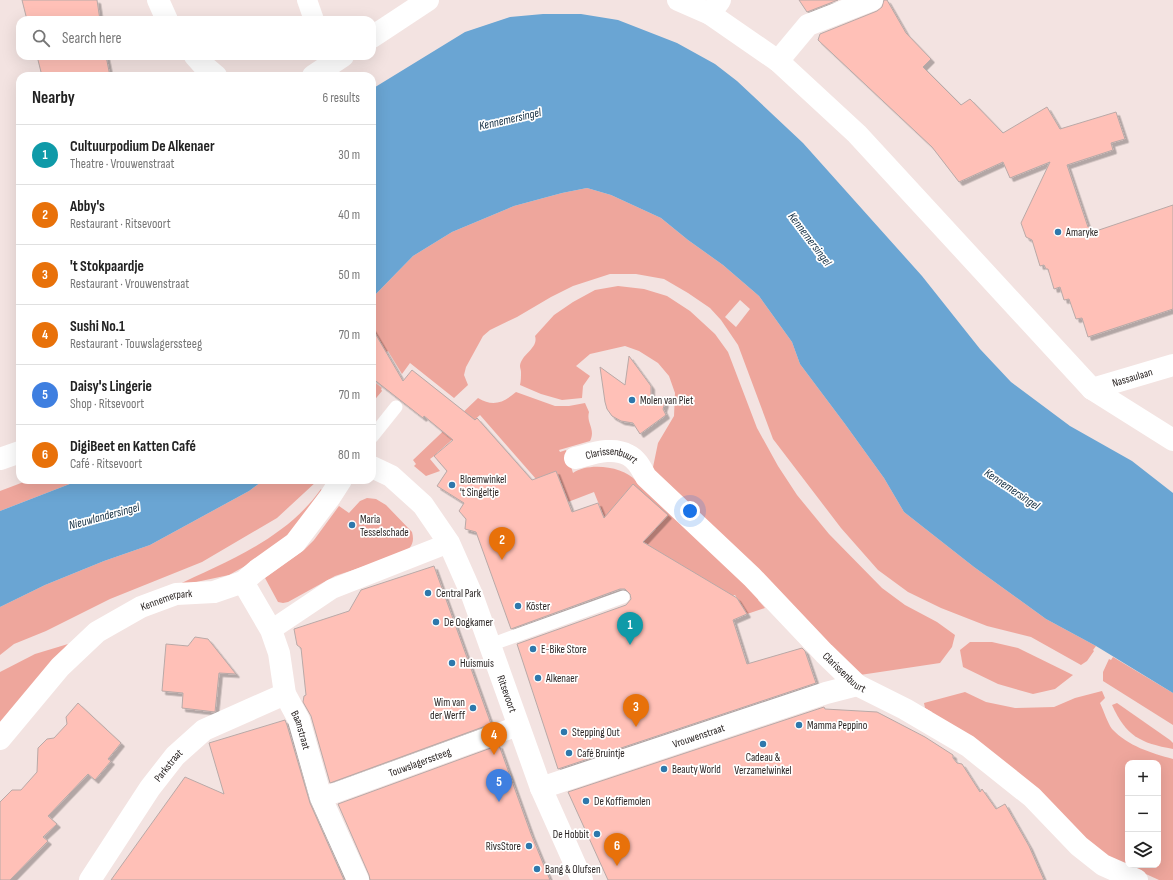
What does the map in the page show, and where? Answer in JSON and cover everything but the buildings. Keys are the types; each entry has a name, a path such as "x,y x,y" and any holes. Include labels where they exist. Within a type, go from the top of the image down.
{"street":[{"path":"158,0 165,16"},
{"path":"307,0 313,16"},
{"path":"376,34 428,0"},
{"path":"678,0 715,7 778,61 857,134 1092,388 1173,440"},
{"path":"778,61 808,25 872,0"},
{"path":"198,60 211,72"},
{"path":"318,72 334,60"},
{"name":"Nassaulaan","path":"1092,388 1173,364"},
{"name":"Clarissenbuurt","path":"575,458 598,452 616,452 629,455 640,466 646,477 752,577 824,653 857,685 905,709 968,746 1032,797 1079,846 1100,872 1137,880"},
{"path":"0,459 16,453"},
{"name":"Ritsevoort","path":"376,469 391,476 423,505 449,543 472,595 541,788 582,880"},
{"name":"Kennemerpark","path":"0,739 60,667 96,632 141,607 176,594 214,592 243,582 257,570 295,543 338,484"},
{"path":"271,630 332,589 449,543"},
{"name":"Baanstraat","path":"243,582 271,630 279,653 285,694 299,720 321,798 358,880"},
{"name":"Vrouwenstraat","path":"541,788 826,692 857,685"},
{"name":"Parkstraat","path":"90,880 150,788 175,756 204,730 285,694"},
{"name":"Touwslagerssteeg","path":"321,798 518,726"}],"lane":[{"path":"376,432 396,407"},
{"path":"490,645 623,597"}],"shaded area":[{"path":"587,188 611,195 661,218 688,240 723,265 759,296 792,342 800,364 884,478 904,512 974,567 1046,619 1096,646 1087,661 1081,665 1031,637 987,626 941,608 908,592 878,570 841,528 773,439 738,345 721,320 710,308 664,279 636,274 610,274 573,286 490,330 483,336 466,367 464,375 468,385 454,398 410,363 402,374 388,351 376,358 376,294 413,256 452,232 514,206","holes":["740,300 750,309 736,327 725,317"]},
{"path":"618,286 644,289 667,296 690,311 715,334 728,352 757,428 778,466 797,495 829,534 882,588 905,605 937,622 955,635 952,647 940,663 860,675 652,472 658,443 674,416 675,393 669,376 658,363 639,351 625,346 590,354 576,366 590,376 583,386 582,398 562,400 541,394 520,385 521,362 532,348 536,340 535,336 554,315 573,302 595,290"},
{"path":"376,383 382,388 382,391 376,398"},
{"path":"516,392 555,406 569,406 585,403 589,412 588,416 592,429 592,437 590,441 559,450 560,452 566,450 573,473 587,468 606,467 623,472 630,476 761,596 758,600 765,608 747,614 735,595 722,599 613,540 594,492 568,502 536,479 480,415 437,453 436,458 434,456 430,459 440,471 426,476 414,466 416,464 413,460 478,398 483,401 493,403 507,399"},
{"path":"18,484 70,484 0,511 0,491"},
{"path":"259,484 314,484 277,518 202,562 110,599 46,631 14,644 0,655 0,607 45,585 104,561 150,545 249,491"},
{"path":"321,489 323,492 289,536 247,565 229,575 173,587 234,558 273,535 291,522 307,507"},
{"path":"367,498 376,499 386,505 412,532 413,539 410,548 401,554 335,576 288,602 278,602 265,578 304,550 314,540 339,506 349,513 360,501"},
{"path":"970,642 992,642 1018,648 1073,675 1055,689 1033,694 998,684 963,667 960,650"},
{"path":"68,644 0,726 0,672 35,654"},
{"path":"1113,657 1173,693 1173,725 1103,681 1103,672 1109,659 1111,660"},
{"path":"1102,691 1105,698 1100,703 1112,729 1118,735 1148,751 1173,759 1173,880 1159,880 1133,868 1161,868 1161,760 1125,760 1125,864 1100,853 931,714 932,712 925,708 924,703 965,692 986,702 1015,708 1054,707 1075,698"},
{"path":"1117,703 1170,740 1173,743 1173,749 1143,741 1135,736 1117,716 1112,705"}],"water":[{"name":"Kennemersingel","path":"543,14 581,14 618,20 677,43 715,64 737,81 803,143 922,276 980,349 1011,382 1070,426 1132,461 1173,493 1173,693 1096,646 1046,619 974,567 904,512 884,478 800,364 792,342 759,296 723,265 688,240 661,218 611,195 587,188 562,193 514,206 452,232 413,256 376,294 376,87 465,32 510,17"},
{"name":"Nieuwlandersingel","path":"70,484 259,484 249,491 150,545 104,561 45,585 0,607 0,511"}],"place":[{"name":"Amaryke","path":"1058,232"},
{"name":"Molen van Piet","path":"632,400"},
{"name":"Bloemwinkel 't Singeltje","path":"452,485"},
{"name":"Maria Tesselschade","path":"352,525"},
{"name":"Abby's","path":"502,560"},
{"name":"Central Park","path":"428,593"},
{"name":"Köster","path":"518,606"},
{"name":"De Oogkamer","path":"436,622"},
{"name":"Cultuurpodium De Alkenaer","path":"630,645"},
{"name":"E-Bike Store","path":"533,649"},
{"name":"Huismuis","path":"452,663"},
{"name":"Alkenaer","path":"538,678"},
{"name":"Wim van der Werff","path":"473,708"},
{"name":"Mamma Peppino","path":"799,725"},
{"name":"'t Stokpaardje","path":"636,727"},
{"name":"Stepping Out","path":"564,732"},
{"name":"Cadeau & Verzamelwinkel","path":"763,744"},
{"name":"Café Bruintje","path":"569,753"},
{"name":"Sushi No.1","path":"494,755"},
{"name":"Beauty World","path":"664,769"},
{"name":"De Koffiemolen","path":"586,801"},
{"name":"Daisy's Lingerie","path":"499,802"},
{"name":"De Hobbit","path":"597,834"},
{"name":"RivsStore","path":"529,846"},
{"name":"DigiBeet en Katten Café","path":"617,866"},
{"name":"Bang & Olufsen","path":"537,869"}]}
